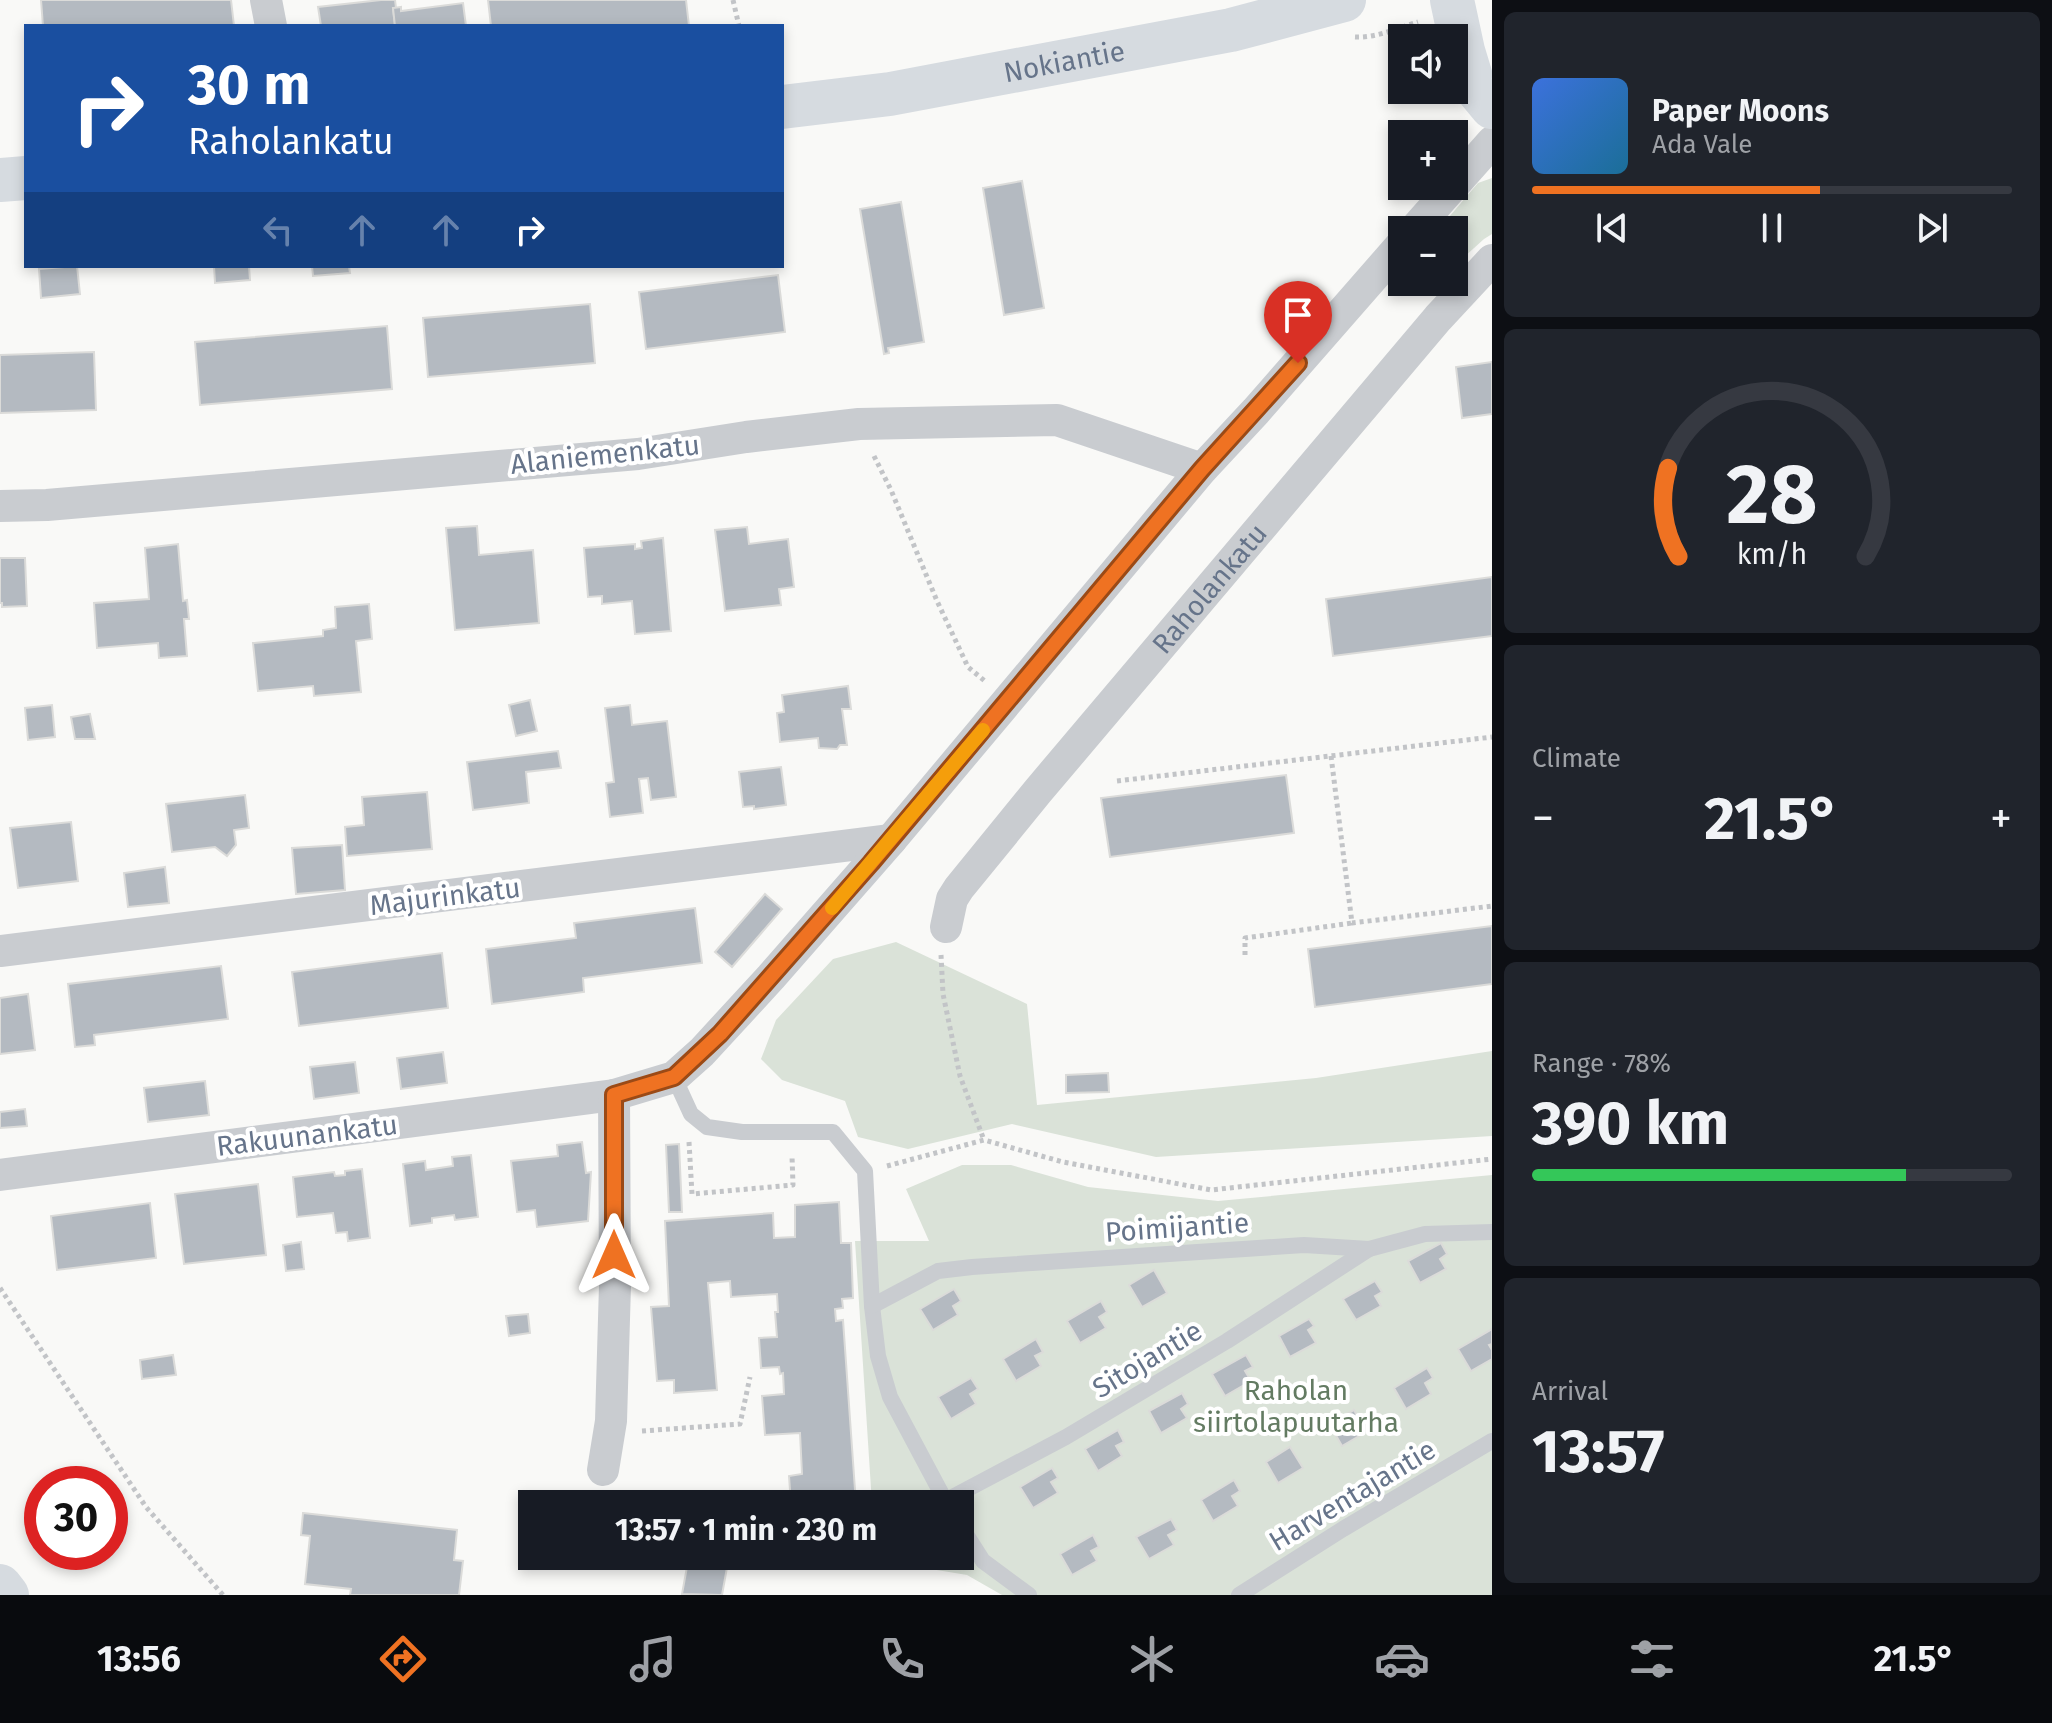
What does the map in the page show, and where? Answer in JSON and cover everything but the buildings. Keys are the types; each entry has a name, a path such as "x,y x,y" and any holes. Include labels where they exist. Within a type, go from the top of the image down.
{"main road":[{"name":"Nokiantie","path":"784,107 890,94 1230,15 1344,0"},
{"path":"1452,0 1473,84 1492,107"},
{"path":"0,180 24,178"},
{"path":"0,1586 7,1595"}],"street":[{"path":"266,0 271,24"},
{"path":"1468,170 1492,142"},
{"path":"1427,216 1441,200"},
{"path":"603,1470 611,1421 615,1285 614,1095 674,1077 762,988 891,840 1202,469 1388,260"},
{"name":"Raholankatu","path":"946,927 952,899 959,888 1038,791 1438,318 1492,260"},
{"name":"Alaniemenkatu","path":"0,506 47,505 638,454 859,424 1057,420 1202,469"},
{"name":"Majurinkatu","path":"0,951 891,840"},
{"name":"Rakuunankatu","path":"0,1175 614,1095"}],"lane":[{"path":"674,1077 691,1114 707,1127 742,1132 833,1132 865,1171 872,1306 878,1356 890,1397 939,1490"},
{"name":"Poimijantie","path":"872,1306 938,1271 1304,1245 1369,1249 1425,1234 1492,1232"},
{"name":"Sitojantie","path":"969,1490 1227,1341 1369,1249"},
{"name":"Harventajantie","path":"1239,1595 1492,1441"},
{"path":"974,1547 983,1561 1029,1595"}],"path":[{"path":"733,0 739,24"},
{"path":"859,424 968,667 1008,700"},
{"path":"1117,781 1492,737"},
{"path":"1331,756 1352,923"},
{"path":"1245,955 1245,938 1492,906"},
{"path":"946,927 940,953 943,994 960,1076 984,1140"},
{"path":"695,1118 688,1147 692,1194 793,1185 791,1131"},
{"path":"865,1171 984,1140 1063,1162 1211,1190 1492,1159"},
{"path":"0,1288 146,1507 223,1595"},
{"path":"609,1434 740,1424 750,1377"}],"green space":[{"path":"1492,178 1492,234 1468,253 1468,216 1450,216 1464,200 1468,200 1468,195 1478,183"},
{"path":"896,942 1027,1004 1037,1105 1316,1078 1492,1051 1492,1136 1156,1157 1012,1124 908,1149 858,1137 845,1101 782,1080 761,1059 776,1020 833,959"},
{"name":"Raholan siirtolapuutarha","path":"962,1165 1011,1165 1088,1187 1218,1201 1492,1175 1492,1595 1002,1595 967,1575 937,1570 974,1570 974,1490 871,1490 855,1241 929,1241 906,1189"}],"slow traffic":[{"path":"832,908 983,730"}],"route":[{"path":"614,1255 614,1095 674,1077 720,1034 871,863 1202,469 1298,363"}]}
